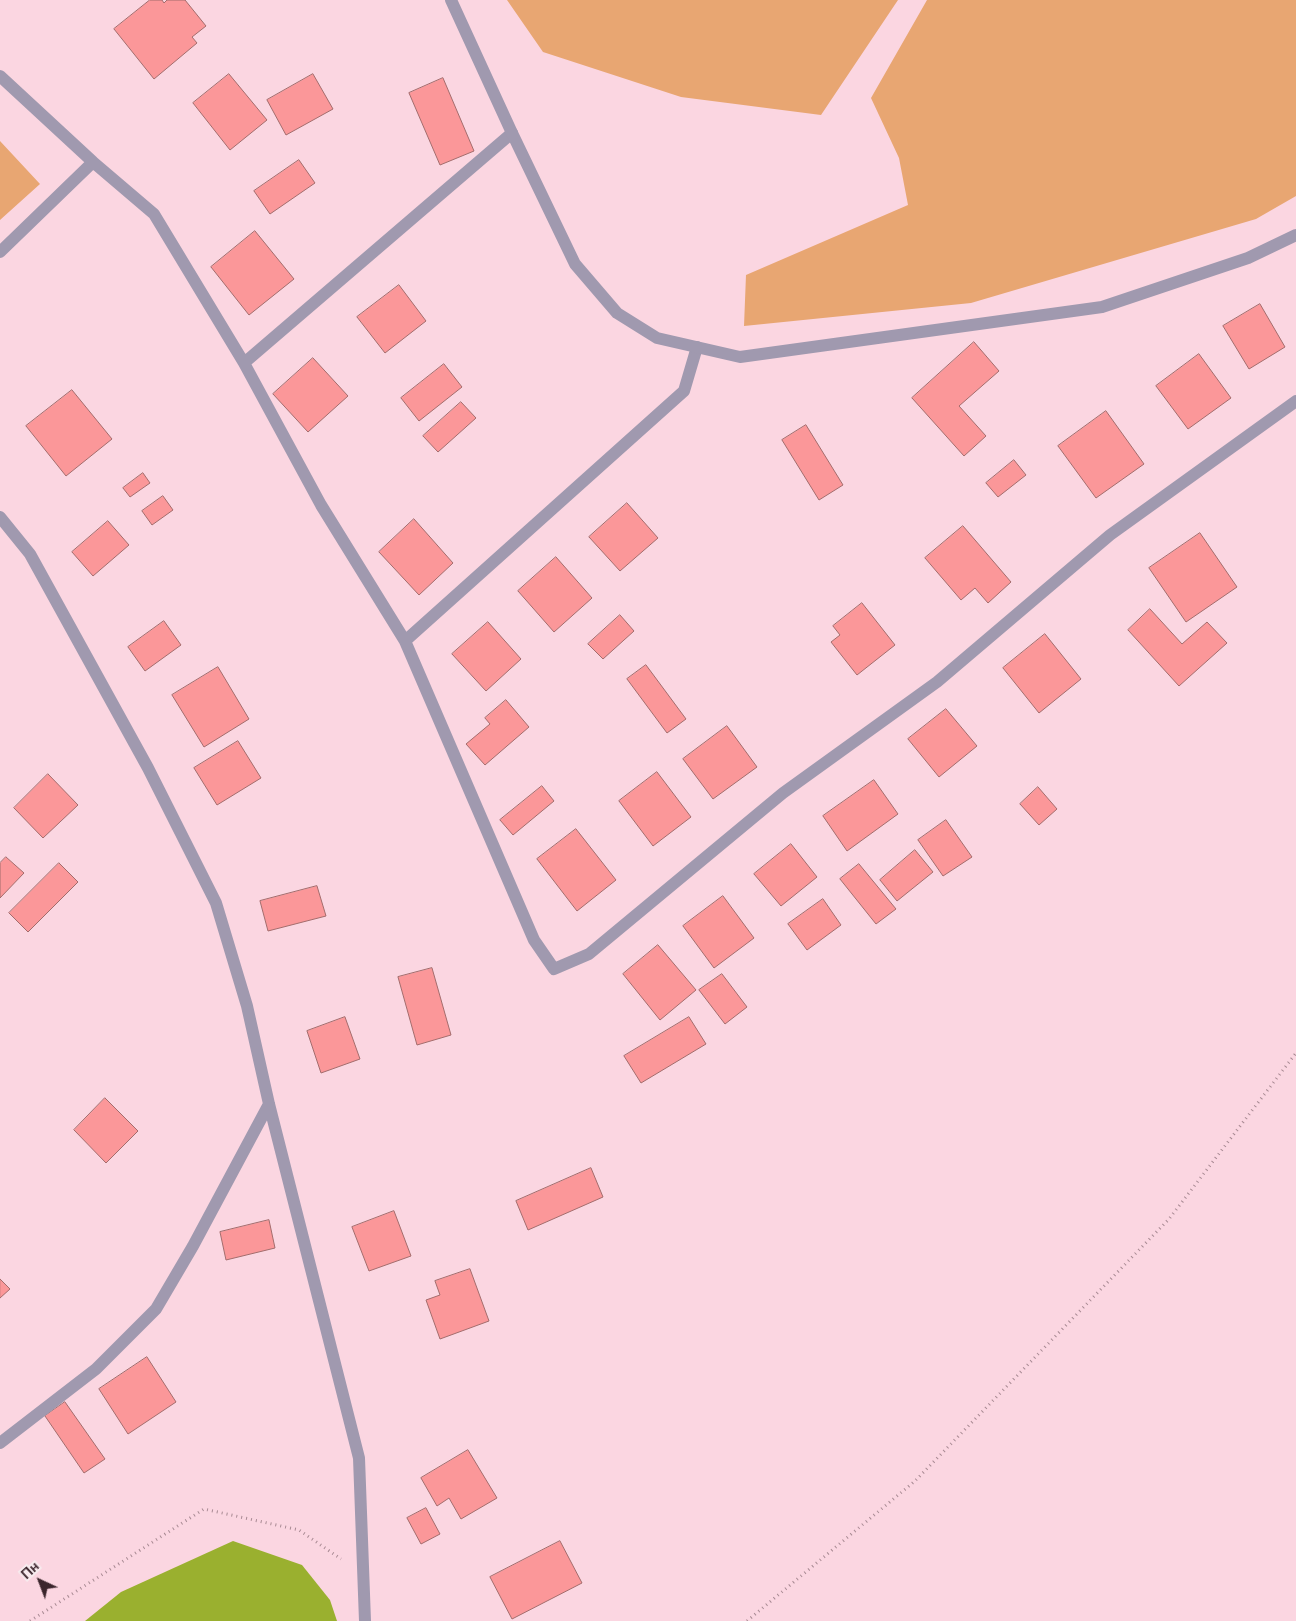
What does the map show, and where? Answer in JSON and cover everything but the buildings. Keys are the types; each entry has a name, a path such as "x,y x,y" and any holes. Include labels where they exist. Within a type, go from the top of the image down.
{"street":[{"path":"452,0 512,133 575,264 617,313 657,338 740,357 1102,307 1248,258 1296,236"},
{"path":"0,76 93,162 154,214 244,363 321,505 405,641 534,940 554,969 589,954 783,794 937,682 1110,535 1296,401"},
{"path":"244,363 512,133"},
{"path":"0,252 93,162"},
{"path":"405,641 684,391 697,348"},
{"path":"0,517 30,554 148,768 216,903 247,1006 269,1104 359,1458 364,1621"},
{"path":"0,1443 96,1369 156,1308 193,1246 269,1104"}],"path":[{"path":"747,1621 915,1481 1169,1219 1296,1053"},
{"path":"30,1621 204,1509 299,1530 362,1574"}],"shaded area":[{"path":"507,0 898,0 821,115 681,97 543,52"},
{"path":"927,0 1296,0 1296,196 1256,219 971,303 744,326 746,275 908,205 899,158 871,98"},
{"path":"0,141 40,184 0,220"},
{"path":"233,1541 302,1565 330,1600 337,1621 85,1621 121,1592"}]}
